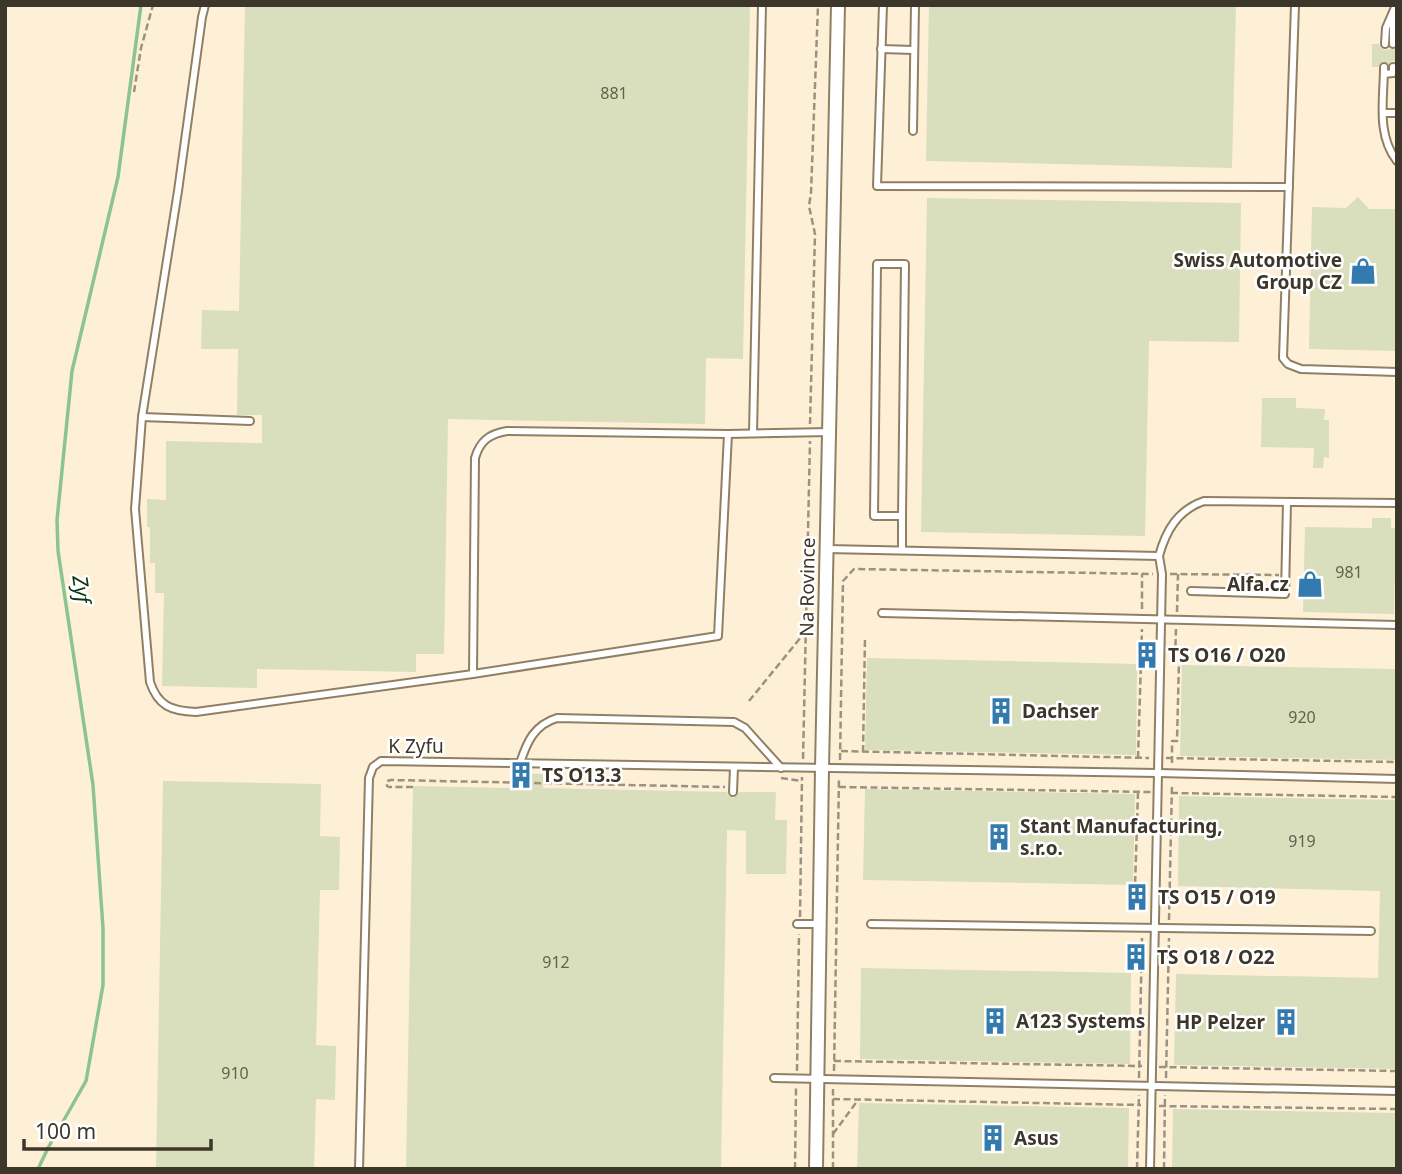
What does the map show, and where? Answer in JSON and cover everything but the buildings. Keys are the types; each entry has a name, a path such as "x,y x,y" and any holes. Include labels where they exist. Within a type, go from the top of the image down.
{"street":[{"name":"Na Rovince","path":"816,1169 838,5"}],"lane":[{"path":"205,5 142,416 135,509 150,682 160,702 175,710 196,712 473,674 718,636 728,434"},
{"path":"753,433 762,5"},
{"path":"883,5 877,186 1289,187"},
{"path":"913,131 915,5"},
{"path":"1294,5 1283,358 1288,364 1301,369 1397,372"},
{"path":"1385,44 1386,28 1395,9"},
{"path":"1393,44 1395,9"},
{"path":"881,49 914,50"},
{"path":"1393,67 1393,73 1384,71 1383,113 1388,150 1397,161"},
{"path":"1383,113 1397,113"},
{"path":"902,516 874,516 877,264 905,264 902,550"},
{"path":"142,416 250,421"},
{"path":"473,674 475,458 482,442 489,436 507,431 728,434 830,432"},
{"path":"1150,1169 1162,574 1158,556 1164,539 1180,514 1190,506 1204,501 1397,503"},
{"path":"1191,591 1285,594 1287,502"},
{"path":"827,549 1158,556"},
{"path":"882,613 1397,625"},
{"path":"520,763 530,737 547,721 557,718 734,722 745,728 781,768"},
{"name":"K Zyfu","path":"359,1169 369,778 374,766 383,761 1397,779"},
{"path":"733,790 734,767"},
{"path":"799,924 820,924"},
{"path":"871,925 1371,931"},
{"path":"774,1078 1397,1091"}],"path":[{"path":"134,92 141,48 153,5"},
{"path":"796,1169 802,768 815,234 809,206 818,5"},
{"path":"833,1169 843,581 854,569 1285,575"},
{"path":"1138,758 1142,574"},
{"path":"749,701 806,631"},
{"path":"863,752 865,638"},
{"path":"1164,1169 1172,741 1179,741 1179,661"},
{"path":"841,751 1397,762"},
{"path":"780,778 802,781"},
{"path":"412,781 412,788 389,787 387,783 389,780 733,790"},
{"path":"839,786 1158,792"},
{"path":"1138,792 1135,887 1145,888 1144,903"},
{"path":"1172,793 1397,797"},
{"path":"1137,1169 1142,928"},
{"path":"834,1061 1397,1071"},
{"path":"833,1099 1397,1109"},
{"path":"833,1134 859,1100"}],"waterway":[{"name":"Zyf","path":"38,1169 86,1081 103,985 103,928 93,785 58,551 57,520 72,371 118,177 141,5"}],"place":[{"name":"Swiss Automotive Group CZ","path":"1363,271"},
{"name":"Alfa.cz","path":"1310,584"},
{"name":"TS O16 / O20","path":"1147,655"},
{"name":"Dachser","path":"1001,711"},
{"name":"TS O13.3","path":"521,775"},
{"name":"Stant Manufacturing, s.r.o.","path":"999,837"},
{"name":"TS O15 / O19","path":"1137,897"},
{"name":"TS O18 / O22","path":"1136,957"},
{"name":"A123 Systems","path":"995,1021"},
{"name":"HP Pelzer","path":"1286,1022"},
{"name":"Asus","path":"993,1138"}]}
